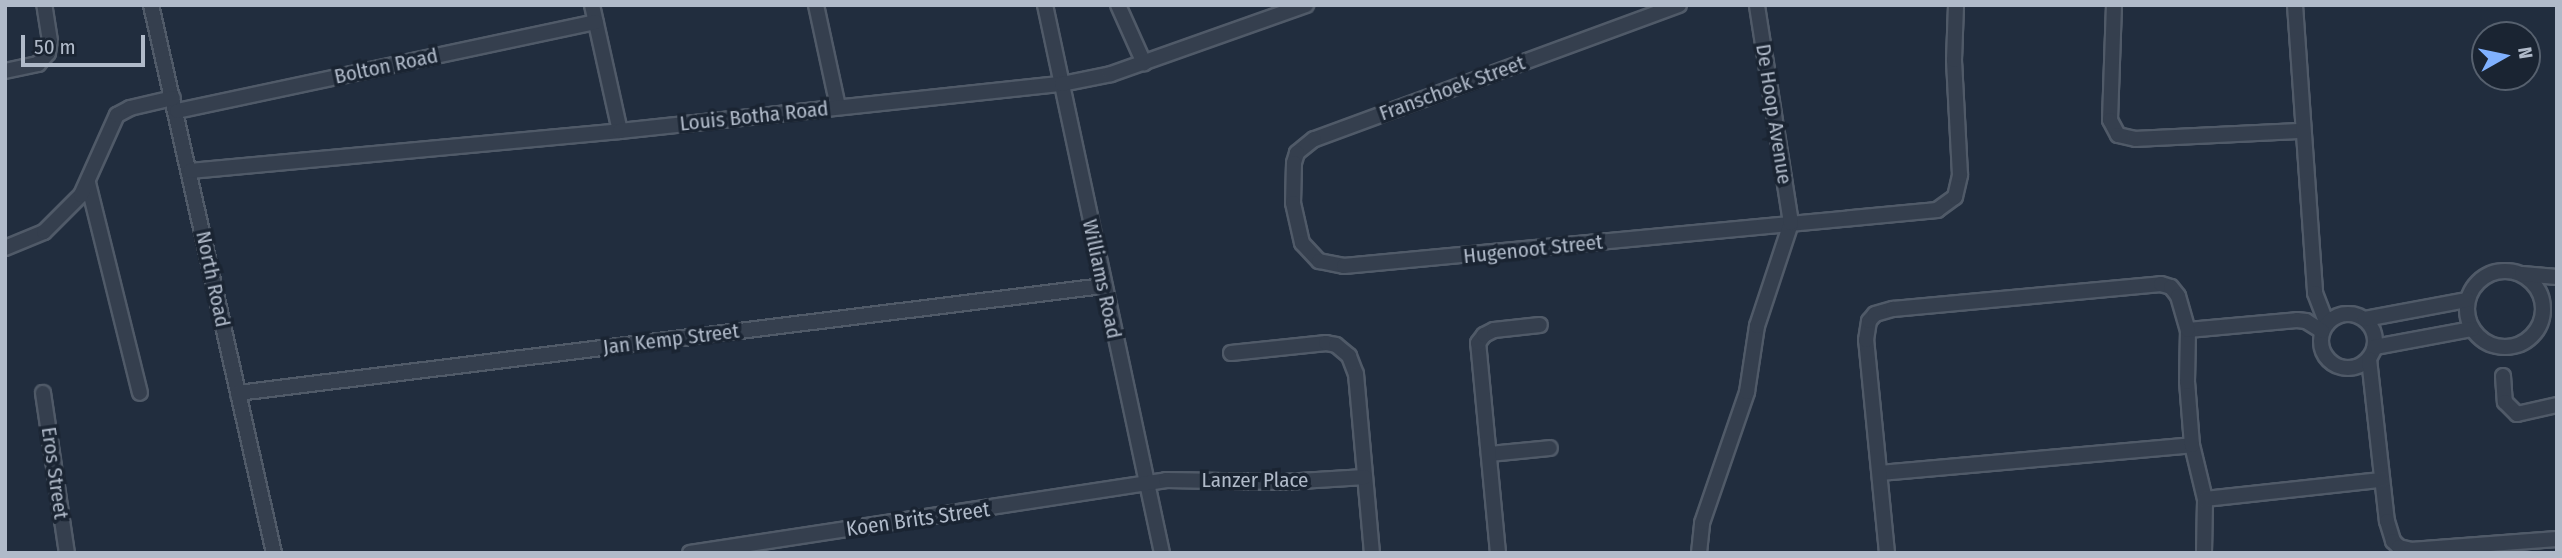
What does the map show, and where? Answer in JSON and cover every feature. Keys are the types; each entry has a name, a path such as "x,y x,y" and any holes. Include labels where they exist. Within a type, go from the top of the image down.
{"street":[{"path":"5,71 38,64 48,52 50,41 44,5"},
{"name":"North Road","path":"151,5 274,553"},
{"path":"593,5 620,131"},
{"path":"816,5 838,107"},
{"name":"Williams Road","path":"1045,5 1162,553"},
{"path":"1118,5 1144,63"},
{"name":"Louis Botha Road","path":"190,171 620,131 1062,84 1094,79 1144,63 1306,5"},
{"name":"Franschoek Street","path":"1296,225 1293,204 1294,163 1297,153 1314,138 1679,5"},
{"name":"De Hoop Avenue","path":"1757,5 1791,223"},
{"name":"Hugenoot Street","path":"1296,225 1302,243 1319,261 1344,266 1937,210 1955,197 1960,175 1954,60 1956,5"},
{"path":"2114,5 2110,120 2118,135 2136,139 2302,131"},
{"path":"2295,5 2315,293 2325,328"},
{"name":"Bolton Road","path":"88,183 110,124 130,108 175,104 596,22"},
{"path":"5,248 44,232 67,210 88,183"},
{"path":"88,183 140,393"},
{"path":"1699,553 1702,523 1747,392 1757,326 1791,223"},
{"path":"2557,277 2494,272 2482,278 2467,300 2467,315 2472,329 2489,344 2512,347 2532,337 2543,317 2557,309"},
{"path":"2521,274 2539,291 2543,317"},
{"path":"1887,553 1866,340 1869,321 1875,314 1893,309 2161,284 2171,287 2178,296 2188,330 2187,382 2192,445 2205,499 2204,553"},
{"name":"Jan Kemp Street","path":"238,393 1103,286"},
{"path":"2467,300 2365,319 2349,313 2340,314 2325,328 2321,342 2330,362 2350,368 2372,353 2472,329"},
{"path":"2365,319 2374,331 2372,353 2381,480 2389,531 2399,547 2411,550 2557,539"},
{"path":"2188,330 2297,320 2325,328"},
{"path":"1499,553 1478,343 1484,335 1494,330 1540,326"},
{"path":"1231,353 1326,343 1343,350 1356,374 1372,553"},
{"path":"2503,376 2505,402 2517,414 2557,405"},
{"name":"Eros Street","path":"43,393 67,553"},
{"path":"1880,473 2192,445"},
{"path":"1489,454 1550,448"},
{"name":"Lanzer Place","path":"1146,485 1181,479 1284,482 1365,477"},
{"path":"2205,499 2381,480"},
{"name":"Koen Brits Street","path":"690,553 1146,485"}]}
